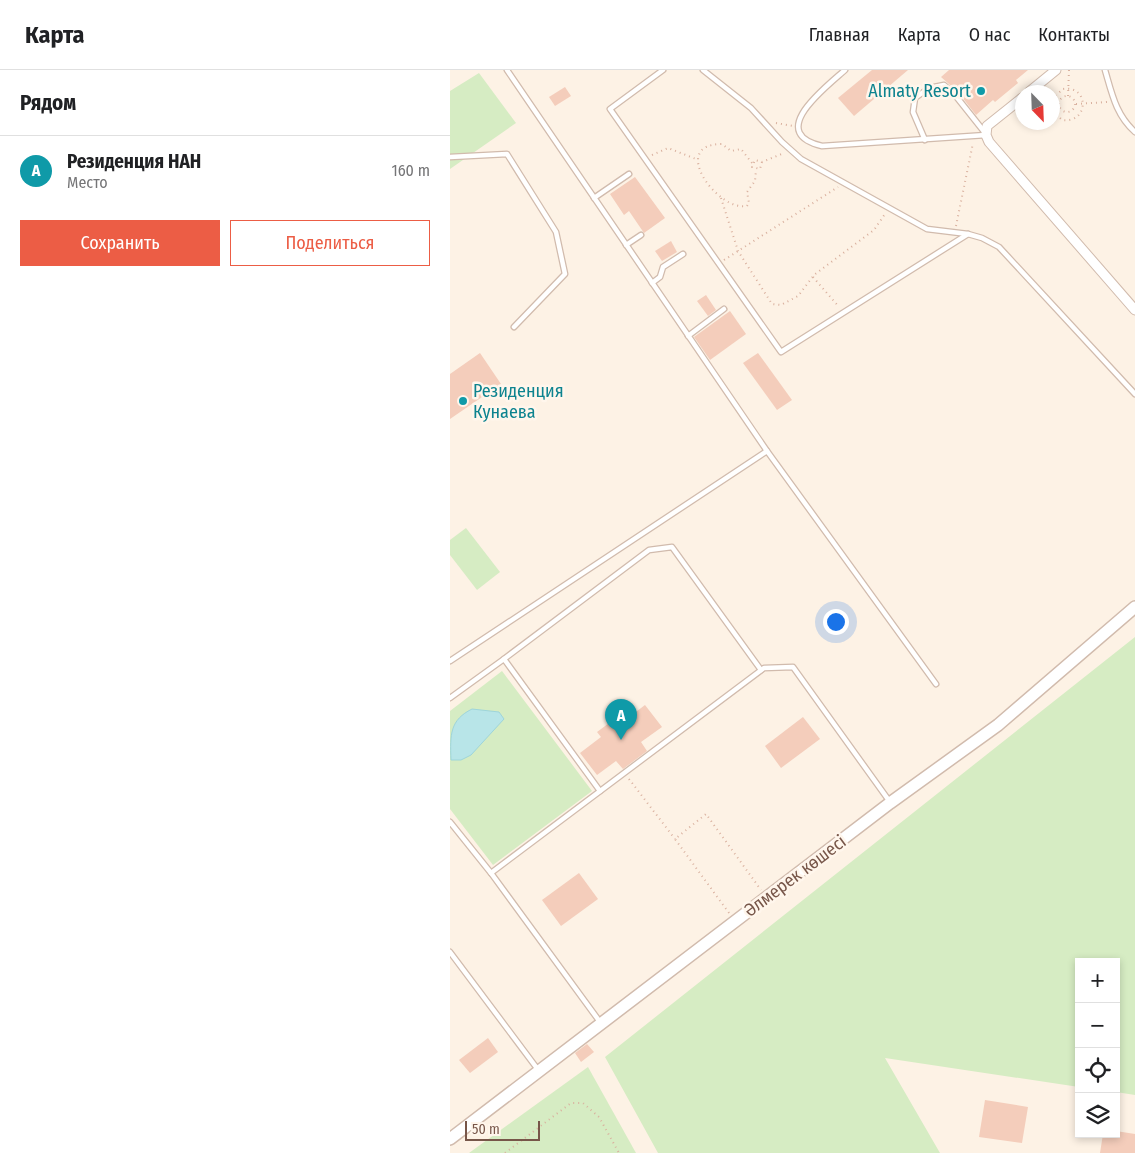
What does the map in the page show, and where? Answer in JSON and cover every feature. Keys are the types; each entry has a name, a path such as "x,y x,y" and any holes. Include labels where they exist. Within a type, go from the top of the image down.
{"street":[{"path":"1038,85 1056,70"},
{"path":"1015,104 987,126 986,135 989,142 1135,310"},
{"name":"Әлмерек көшесі","path":"450,1139 890,803 998,725 1135,607"}],"lane":[{"path":"507,70 767,451 936,684"},
{"path":"663,70 610,109 782,352 968,234"},
{"path":"703,70 751,108 801,159 927,229 968,234 982,238 999,247 1135,394"},
{"path":"845,70 809,102 800,118 798,127 805,140 822,146 986,135"},
{"path":"1105,70 1114,102 1125,123 1135,132"},
{"path":"925,140 913,112 916,98 930,88 944,85 955,95 986,135"},
{"path":"450,158 507,154 556,232 565,274 514,327"},
{"path":"594,198 628,174"},
{"path":"626,244 641,235"},
{"path":"652,283 660,277 663,267 683,254"},
{"path":"688,336 724,309"},
{"path":"450,661 767,451"},
{"path":"450,698 648,550 672,547 761,670"},
{"path":"504,659 600,791"},
{"path":"490,873 764,668 793,667 890,803"},
{"path":"450,822 490,873 601,1024"},
{"path":"450,953 539,1071"}],"path":[{"path":"1068,96 1069,70"},
{"path":"1060,90 1068,88 1081,95 1084,104 1081,114 1067,120 1060,118"},
{"path":"1060,102 1062,98 1068,96 1073,98 1076,104"},
{"path":"1076,104 1114,102"},
{"path":"1060,107 1061,110 1067,112 1073,110 1076,104"},
{"path":"1067,112 1067,120"},
{"path":"763,121 798,127"},
{"path":"954,233 975,136"},
{"path":"696,160 697,154 704,147 722,144 731,151 741,149 745,152 752,163 752,167 756,170"},
{"path":"645,158 668,148 696,160 711,187 722,198 736,206 747,206 749,203 747,192 755,181 756,170"},
{"path":"752,163 758,159 762,162 791,150"},
{"path":"756,170 762,168 762,162"},
{"path":"719,263 845,183"},
{"path":"722,198 738,251 772,304 781,305 798,296 812,277 874,230 889,208"},
{"path":"812,277 844,312"},
{"path":"624,772 735,921"},
{"path":"675,839 706,814 766,898"},
{"path":"505,1153 571,1103 583,1103 598,1117 619,1153"}],"green space":[{"path":"479,73 516,123 450,169 450,91"},
{"path":"466,528 500,572 477,590 450,555 450,540"},
{"path":"1135,637 1135,1095 1120,1093 1120,958 1075,958 1075,1086 885,1058 940,1153 658,1153 605,1057"},
{"path":"502,671 592,791 493,865 450,809 450,711"},
{"path":"588,1067 636,1153 469,1153"}],"water":[{"path":"472,709 499,712 504,719 471,755 461,760 451,760 451,735 455,723"}],"building":[{"name":"Almaty Resort","path":"872,70 908,70 854,116 838,98"},
{"name":"Almaty Resort","path":"949,70 1028,70 1016,80 1018,83 995,102 993,100 976,115 958,92 941,77"},
{"path":"565,87 571,96 555,106 549,97"},
{"path":"635,177 665,218 644,233 629,211 624,215 610,194"},
{"path":"671,241 677,252 662,261 655,251"},
{"path":"706,295 716,310 708,316 697,301"},
{"path":"730,311 746,334 710,360 694,337"},
{"name":"Резиденция Кунаева","path":"480,353 501,384 450,419 450,374"},
{"path":"758,353 792,400 777,410 743,363"},
{"path":"645,705 662,727 641,742 647,751 623,769 616,761 597,775 580,753 601,737 597,732 620,715 624,721"},
{"path":"803,717 820,739 781,768 765,746"},
{"path":"579,873 598,899 561,926 542,900"},
{"path":"488,1038 498,1052 470,1073 459,1060"},
{"path":"587,1044 594,1052 581,1062 575,1053"},
{"path":"985,1100 1028,1107 1022,1143 979,1137"},
{"path":"1120,1132 1135,1134 1135,1153 1100,1153 1102,1138 1120,1138"}],"place":[{"name":"Almaty Resort","path":"981,91"},
{"name":"Резиденция Кунаева","path":"463,401"},
{"name":"Резиденция НАН","path":"621,740"}]}
